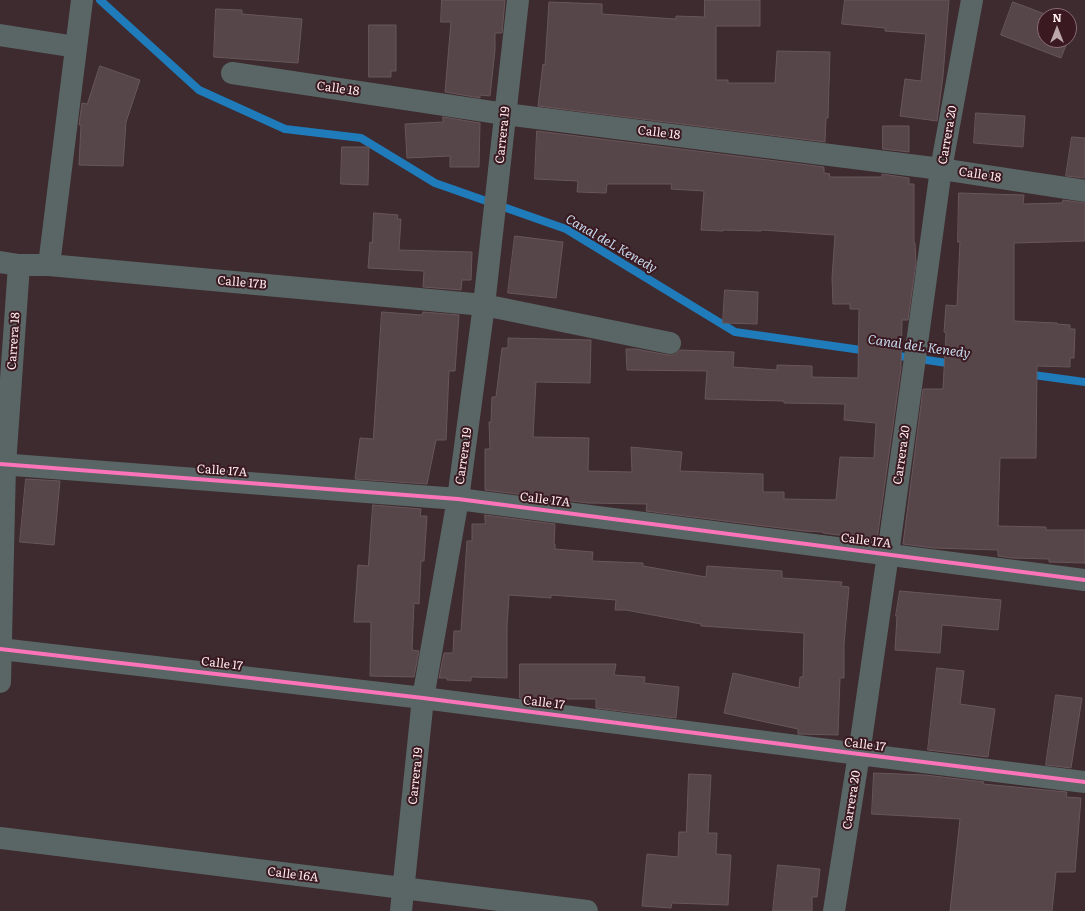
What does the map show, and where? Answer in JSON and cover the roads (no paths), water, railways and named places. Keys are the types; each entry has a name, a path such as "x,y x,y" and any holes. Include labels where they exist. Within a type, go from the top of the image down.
{"street":[{"name":"Carrera 19","path":"401,911 423,698 458,500 484,305 518,0"},
{"name":"Carrera 20","path":"834,911 859,754 888,554 941,169 972,0"},
{"path":"48,265 82,6"},
{"path":"0,35 76,47"},
{"name":"Calle 18","path":"232,73 505,114 941,169 1085,191"},
{"name":"Calle 17B","path":"10,263 48,265 484,305 670,343"},
{"name":"Carrera 18","path":"0,682 2,464 10,263"},
{"name":"Calle 17A","path":"2,464 458,500 1085,580"},
{"name":"Calle 17","path":"0,649 423,698 1085,782"},
{"name":"Calle 16A","path":"0,838 587,911"}],"waterway":[{"name":"Canal deL Kenedy","path":"100,0 199,90 285,129 361,138 435,183 566,229 735,332 868,351"},
{"name":"Canal deL Kenedy","path":"892,355 954,364"},
{"name":"Canal deL Kenedy","path":"1026,374 1085,382"}]}
